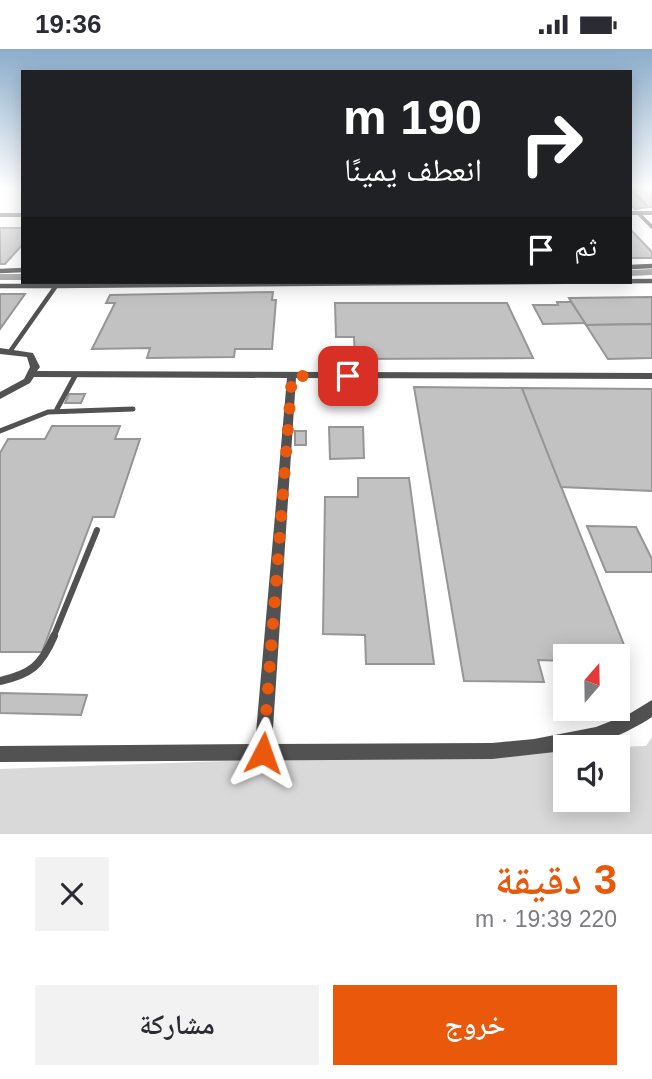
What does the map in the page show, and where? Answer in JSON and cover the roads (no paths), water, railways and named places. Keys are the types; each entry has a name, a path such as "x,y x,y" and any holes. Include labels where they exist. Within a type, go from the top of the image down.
{"street":[{"path":"0,351 11,350 30,355 35,367 32,375 19,387 0,396"},
{"path":"32,375 652,376"},
{"path":"263,753 292,376"},
{"path":"0,754 492,751 544,746 591,737 632,723 652,708"}],"lane":[{"path":"632,267 652,266"},
{"path":"0,271 21,270"},
{"path":"632,281 652,281"},
{"path":"0,286 294,284"},
{"path":"11,350 56,286"},
{"path":"57,409 75,376"},
{"path":"0,431 36,413 57,409 133,409"},
{"path":"0,681 25,675 39,666 45,657 97,530"}],"waterway":[{"path":"632,273 652,272"},
{"path":"0,277 21,277"}]}
